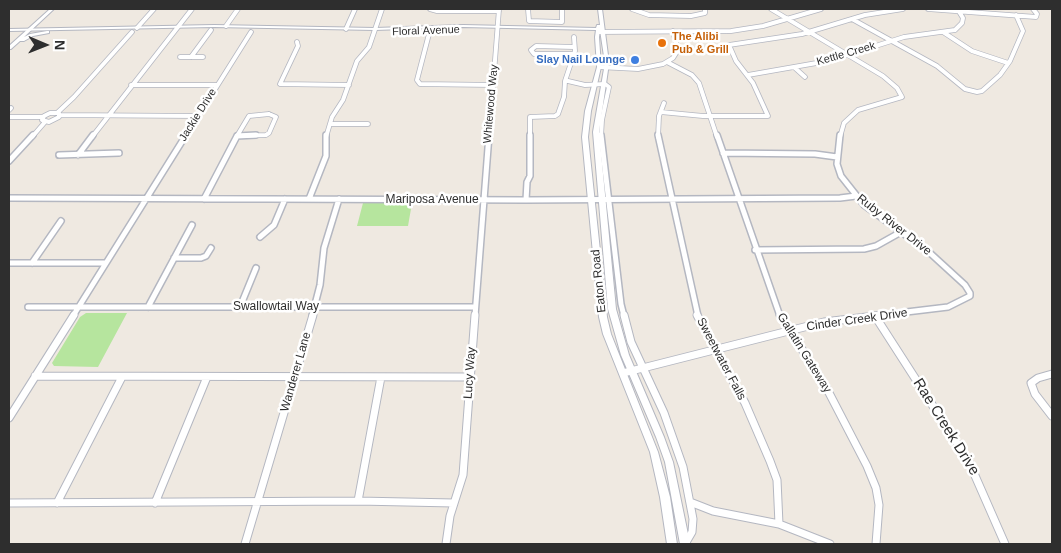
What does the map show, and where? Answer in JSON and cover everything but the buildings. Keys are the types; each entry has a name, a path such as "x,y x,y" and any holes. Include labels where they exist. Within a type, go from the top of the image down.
{"main road":[{"path":"10,47 52,9"},
{"path":"10,47 32,35 47,32"}],"street":[{"path":"137,28 154,9"},
{"path":"78,155 192,9"},
{"path":"226,26 238,9"},
{"path":"346,29 355,9"},
{"path":"309,199 326,156 326,134 358,62 370,47 382,9"},
{"path":"430,9 437,11 499,10"},
{"path":"528,9 529,21 546,22 562,22 562,9"},
{"name":"Eaton Road","path":"596,9 607,68 596,132 622,314 631,342 670,430 683,467 693,528 685,544"},
{"path":"600,9 601,30"},
{"path":"632,9 649,15 691,16 705,13 705,9"},
{"path":"771,9 848,55"},
{"name":"Floral Avenue","path":"786,18 810,9"},
{"name":"Floral Avenue","path":"9,30 137,28 251,32 498,29 742,30 821,9"},
{"path":"661,112 711,116 768,116 748,75 736,61 729,45 774,40 810,32 887,10 903,9"},
{"path":"928,9 1036,17 1037,14 1033,9"},
{"name":"Whitewood Way","path":"484,200 499,10"},
{"path":"944,32 955,30 962,23 963,18 958,10"},
{"path":"852,19 937,66 964,88 973,92 982,91 1000,75 1008,63 1023,31 1016,15"},
{"name":"Floral Avenue","path":"28,30 47,32 132,32 226,26 375,31 442,26 498,29"},
{"path":"192,57 211,30"},
{"path":"430,30 417,80 420,84 493,85"},
{"name":"Eaton Road","path":"601,30 597,37 599,67 592,84 585,137 603,317 607,334 654,452 665,497 672,544"},
{"path":"599,67 647,68 667,62 678,50 673,30"},
{"path":"9,117 53,121 132,32"},
{"name":"Jackie Drive","path":"9,418 251,32"},
{"path":"944,32 972,51 1008,63"},
{"name":"Kettle Creek","path":"748,75 796,68 848,55 891,40 944,32"},
{"path":"526,200 527,182 530,176 530,117 555,116 558,114 574,54 574,36"},
{"path":"297,42 298,46 280,84 349,84"},
{"path":"574,47 536,46 531,50 534,54 574,54"},
{"name":"Ruby River Drive","path":"848,55 898,88 902,97 858,110 844,124 839,140 837,157 841,176 856,196 872,211 942,263 965,285 970,293"},
{"path":"180,57 203,57"},
{"name":"Gallatin Gateway","path":"667,62 696,79 711,116 777,311 826,387 867,466 876,488 879,505 876,544"},
{"path":"796,68 805,77"},
{"path":"566,81 570,83 605,84"},
{"path":"131,85 217,86"},
{"name":"Sweetwater Falls","path":"664,103 658,124 658,139 696,311 700,323 745,403 770,461 777,480 779,524"},
{"path":"9,160 50,113 108,116 198,116"},
{"path":"204,199 237,136 249,116 269,114 276,117 269,133 266,135 237,136"},
{"path":"330,124 368,124"},
{"path":"60,155 119,153"},
{"path":"723,153 815,154 837,157"},
{"name":"Mariposa Avenue","path":"10,200 590,200 840,198 856,196"},
{"path":"260,237 274,225 285,199"},
{"name":"Wanderer Lane","path":"245,544 315,308 320,285 324,248 339,199"},
{"name":"Eaton Road","path":"605,199 612,310 616,328 669,462 685,544"},
{"name":"Lucy Way","path":"446,544 450,516 463,475 484,200"},
{"path":"32,263 61,221"},
{"path":"148,307 192,225"},
{"path":"755,250 864,249 876,246 901,232"},
{"path":"174,258 201,258 206,256 211,248"},
{"path":"9,263 105,263"},
{"path":"240,307 256,268"},
{"name":"Cinder Creek Drive","path":"623,373 824,322 948,307 968,299 970,293"},
{"name":"Swallowtail Way","path":"28,307 475,307"},
{"name":"Rae Creek Drive","path":"876,316 960,446 982,488 1005,544"},
{"path":"1052,374 1032,380 1031,386 1052,416"},
{"path":"36,376 470,377"},
{"path":"358,501 381,376"},
{"path":"57,503 122,377"},
{"path":"155,503 207,377"},
{"path":"9,503 358,501 454,503"},
{"path":"690,502 714,511 779,524 830,544"}],"green space":[{"path":"363,203 412,203 408,226 357,226"},
{"path":"86,313 127,313 98,367 54,366 52,363 80,317"}],"place":[{"name":"The Alibi Pub & Grill","path":"662,43"},
{"name":"Slay Nail Lounge","path":"635,60"}]}
